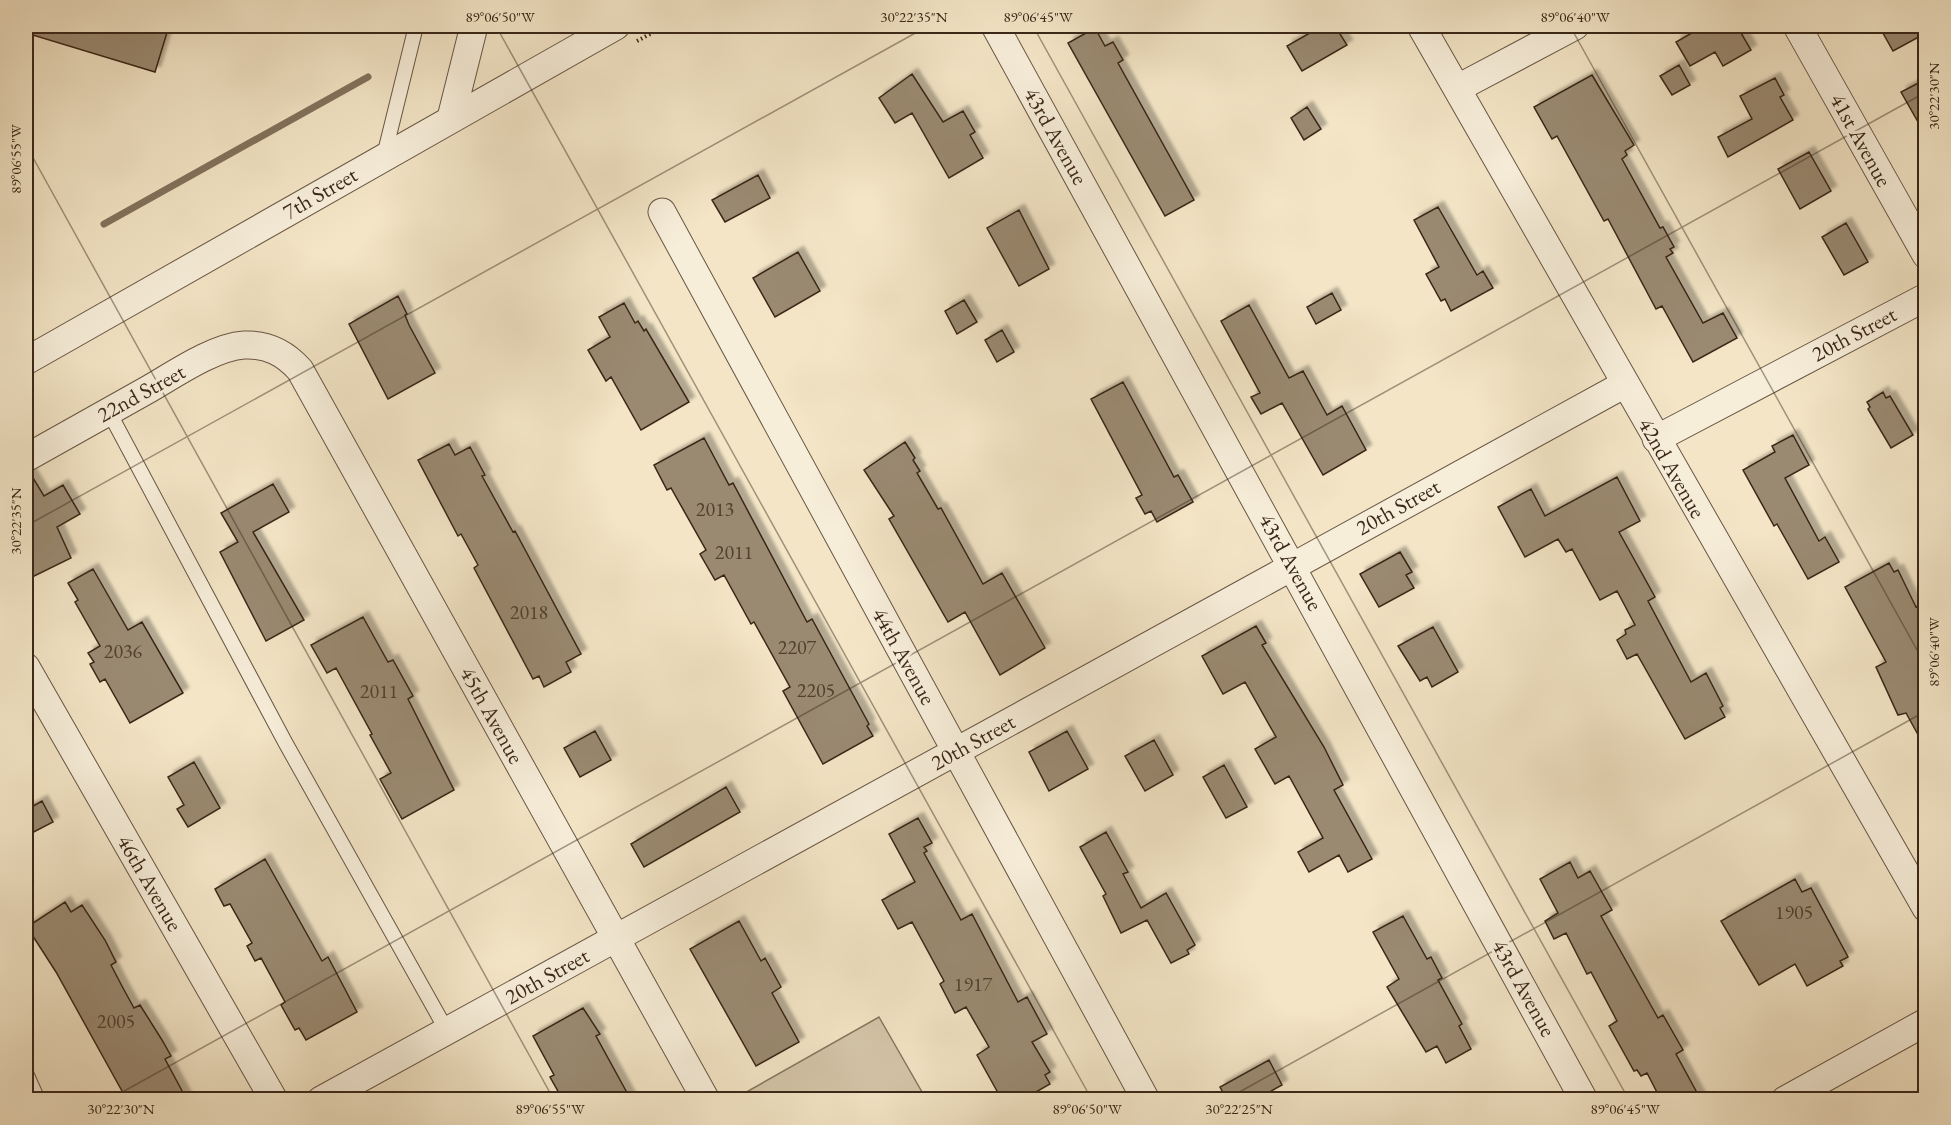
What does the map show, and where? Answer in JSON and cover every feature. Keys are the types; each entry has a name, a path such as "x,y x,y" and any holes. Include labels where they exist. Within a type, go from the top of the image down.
{"street":[{"path":"451,118 474,26"},
{"name":"7th Street","path":"26,361 616,26"},
{"name":"43rd Avenue","path":"994,26 1584,1100"},
{"name":"42nd Avenue","path":"1421,26 1926,908"},
{"path":"1458,88 1575,26"},
{"name":"41st Avenue","path":"1797,26 1926,255"},
{"name":"44th Avenue","path":"662,212 1146,1100"},
{"name":"20th Street","path":"1656,439 1926,297"},
{"name":"22nd Street","path":"26,458 193,364 244,345 263,346"},
{"name":"45th Avenue","path":"263,346 277,350 300,370 706,1100"},
{"name":"20th Street","path":"321,1100 1625,384"},
{"name":"46th Avenue","path":"26,667 274,1100"},
{"path":"1785,1100 1926,1022"}],"lane":[{"path":"384,156 416,26"},
{"path":"109,412 279,732 447,1031"},
{"path":"26,1073 38,1100"}],"shaded area":[{"path":"879,1017 926,1099 734,1099"}],"building":[{"path":"26,26 169,26 155,72 26,33"},
{"path":"1322,26 1335,26 1347,45 1302,71 1287,46"},
{"path":"1704,26 1737,26 1751,50 1723,66 1715,52 1690,66 1676,42"},
{"path":"1879,26 1926,26 1926,33 1893,51"},
{"path":"1095,28 1105,46 1113,42 1123,60 1118,63 1194,200 1165,216 1068,43"},
{"path":"1679,65 1690,85 1672,95 1660,76"},
{"path":"912,74 943,122 963,111 975,132 970,135 983,158 949,178 912,113 895,123 879,98"},
{"path":"1592,75 1634,145 1625,151 1627,155 1622,159 1660,228 1663,227 1674,247 1670,249 1673,253 1666,257 1703,323 1723,313 1737,338 1693,362 1662,306 1656,309 1608,219 1604,221 1557,136 1552,139 1534,107"},
{"path":"1775,78 1784,95 1780,97 1793,120 1728,157 1718,137 1752,119 1740,96"},
{"path":"1926,79 1926,136 1901,92"},
{"path":"1307,107 1321,129 1304,140 1291,118"},
{"path":"1809,152 1831,191 1800,209 1778,169"},
{"path":"758,175 770,198 725,222 712,200"},
{"path":"1438,207 1477,275 1483,271 1493,288 1451,311 1445,299 1441,301 1426,274 1439,267 1414,220"},
{"path":"1019,210 1049,269 1019,286 987,228"},
{"path":"1846,223 1868,262 1844,275 1822,237"},
{"path":"798,252 820,291 775,317 753,278"},
{"path":"1332,293 1341,310 1316,324 1307,307"},
{"path":"398,296 407,314 405,315 409,325 435,373 388,399 349,324"},
{"path":"964,300 977,322 957,334 945,311"},
{"path":"624,303 635,323 638,321 644,331 646,329 689,402 641,430 611,377 606,381 588,350 610,337 599,317"},
{"path":"1249,305 1289,378 1303,371 1327,415 1342,406 1366,450 1323,475 1282,403 1261,414 1251,397 1260,393 1221,321"},
{"path":"1002,330 1014,352 997,362 985,340"},
{"path":"1123,382 1174,477 1178,475 1193,502 1157,522 1151,511 1145,514 1136,498 1142,495 1091,399"},
{"path":"1883,392 1886,398 1890,396 1913,435 1891,448 1868,409 1870,407 1867,402"},
{"path":"1793,435 1809,465 1785,478 1819,541 1825,537 1839,562 1808,579 1777,524 1774,526 1743,470 1775,452 1772,446"},
{"path":"704,438 729,485 733,483 807,622 812,619 869,724 867,726 873,736 823,764 783,691 790,687 754,622 751,624 724,575 715,580 700,554 706,550 671,488 667,490 654,465"},
{"path":"905,442 915,458 913,460 920,471 917,473 938,509 941,508 983,584 1002,573 1045,648 1000,675 965,612 948,622 889,519 894,516 864,470"},
{"path":"449,444 455,455 470,447 485,475 482,476 513,532 515,531 581,654 566,662 571,672 544,687 539,676 533,679 474,568 478,565 461,534 458,536 418,460"},
{"path":"30,473 44,496 63,485 80,514 57,527 71,558 26,580 26,554 33,550 26,538 26,474"},
{"path":"1617,477 1640,521 1619,532 1655,597 1648,601 1691,682 1706,673 1723,706 1720,708 1725,717 1685,739 1637,654 1627,659 1617,640 1626,634 1625,630 1635,625 1617,591 1600,600 1572,549 1566,552 1558,539 1525,557 1498,507 1531,489 1545,516"},
{"path":"273,484 289,512 253,532 304,620 266,641 220,552 238,542 221,513"},
{"path":"1400,552 1412,572 1406,575 1414,588 1379,607 1360,574"},
{"path":"1889,563 1894,572 1898,570 1916,607 1918,606 1926,618 1926,749 1906,713 1898,715 1876,667 1886,662 1845,587"},
{"path":"93,569 128,630 142,622 183,693 130,723 105,679 100,682 90,664 94,662 88,653 100,646 75,602 78,600 68,583"},
{"path":"363,617 388,662 393,660 413,696 408,699 454,790 402,819 380,779 391,773 370,735 372,734 336,668 327,673 311,645"},
{"path":"1256,626 1266,643 1262,645 1324,747 1343,785 1334,790 1372,859 1348,872 1339,855 1309,872 1298,852 1323,838 1289,776 1275,784 1255,749 1276,737 1245,682 1223,694 1202,656"},
{"path":"1433,627 1458,672 1432,687 1427,677 1420,681 1398,646"},
{"path":"595,731 611,760 580,777 564,748"},
{"path":"1067,731 1088,769 1049,791 1029,752"},
{"path":"1154,740 1173,775 1145,791 1125,756"},
{"path":"194,762 220,808 188,827 177,809 184,805 168,777"},
{"path":"1224,765 1247,807 1226,818 1203,777"},
{"path":"726,787 740,812 644,867 631,844"},
{"path":"42,801 53,822 26,836 26,810"},
{"path":"918,818 932,843 924,847 927,851 924,853 961,920 972,914 1018,1002 1027,997 1047,1034 1032,1042 1050,1072 1045,1075 1050,1084 1022,1100 1002,1100 977,1055 989,1047 966,1007 955,1013 940,984 944,981 912,922 898,929 882,900 915,882 889,834"},
{"path":"1106,832 1128,872 1123,874 1141,908 1166,893 1195,945 1187,950 1189,954 1171,963 1147,920 1121,933 1103,896 1106,894 1080,847"},
{"path":"265,859 322,961 328,957 357,1012 306,1040 299,1028 295,1030 281,1005 285,1002 261,958 255,961 247,946 252,943 230,904 224,906 215,889"},
{"path":"1570,862 1578,878 1590,871 1612,910 1601,916 1658,1018 1663,1015 1683,1050 1676,1054 1701,1100 1661,1100 1647,1073 1641,1076 1637,1070 1634,1071 1609,1026 1617,1021 1591,972 1587,974 1566,933 1554,939 1545,921 1558,913 1540,879"},
{"path":"1795,879 1802,892 1811,888 1848,957 1840,961 1843,966 1807,986 1795,964 1759,985 1721,921"},
{"path":"65,902 71,912 82,905 105,940 116,962 111,965 134,1008 140,1005 162,1040 171,1056 165,1059 187,1100 127,1100 56,972 27,927"},
{"path":"1403,916 1427,959 1431,957 1442,978 1438,980 1462,1024 1459,1026 1471,1049 1446,1063 1437,1046 1426,1052 1387,987 1399,979 1373,932"},
{"path":"739,921 761,961 765,958 781,987 772,993 799,1042 756,1066 690,949"},
{"path":"583,1008 600,1034 596,1036 631,1100 563,1100 550,1077 554,1075 533,1036"},
{"path":"1269,1060 1282,1085 1255,1100 1227,1100 1220,1087"}],"waterway":[{"path":"104,224 368,77"}]}
